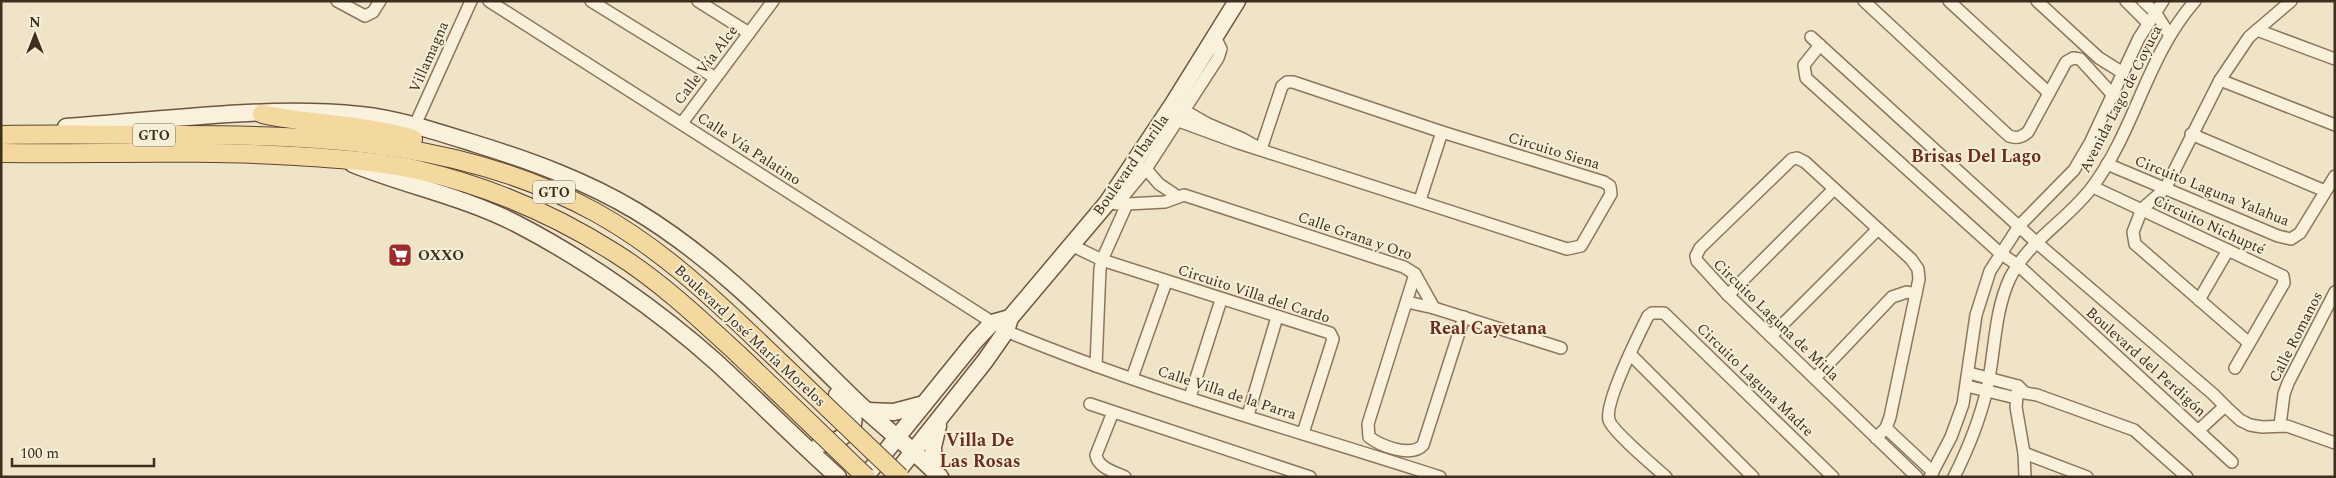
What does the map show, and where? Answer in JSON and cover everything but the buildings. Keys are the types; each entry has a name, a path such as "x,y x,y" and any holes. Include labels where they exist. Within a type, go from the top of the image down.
{"main road":[{"path":"262,114 381,131 422,142 452,157"},
{"name":"Boulevard José María Morelos","path":"1,134 226,135 307,138 384,144 452,157 520,178 596,213 668,260 707,292 900,477"},
{"name":"Boulevard José María Morelos","path":"1,153 194,152 342,159 418,170 491,192 558,221 616,253 650,276 738,354 866,477"}],"street":[{"path":"337,1 365,16 374,12 380,1"},
{"name":"Villamagna","path":"414,125 471,1"},
{"name":"Calle Vía Palatino","path":"489,1 509,6 682,123 1003,324"},
{"path":"591,1 714,77"},
{"path":"698,1 749,33"},
{"name":"Calle Vía Alce","path":"682,123 714,77 773,1"},
{"name":"Boulevard Ibarilla","path":"1003,324 1071,245 1117,204 1139,167 1176,113 1214,36 1237,1"},
{"path":"1864,1 2009,136 2018,138 2028,132 2066,62 2076,58 2090,68 2113,95"},
{"path":"1949,1 2049,93"},
{"path":"2037,1 2099,58 2123,74"},
{"path":"2126,1 2148,23"},
{"path":"2143,1 2155,12 2170,34"},
{"name":"Avenida Lago de Coyuca","path":"1931,475 1951,437 1963,404 1968,386 1976,315 1985,284 2000,253 2018,226 2074,170 2090,143 2148,23 2163,1"},
{"name":"Avenida Lago de Coyuca","path":"1954,477 1965,454 1987,391 2005,291 2011,276 2036,242 2092,187 2107,164 2170,34 2195,1"},
{"path":"2092,187 2142,209 2165,189 2191,134 2220,80 2249,37 2291,1"},
{"path":"2258,30 2335,59"},
{"name":"Boulevard del Perdigón","path":"1811,37 1820,45 2018,226 2225,406 2199,430 2019,266 2000,253 1806,78 1804,65 1820,45"},
{"path":"2220,80 2335,125"},
{"name":"Circuito Siena","path":"1176,113 1261,149 1573,249 1578,248 1584,242 1611,194 1610,186 1604,182 1442,132 1290,81 1282,86 1261,149"},
{"name":"Boulevard José María Morelos","path":"1,134 42,129 262,114 359,115 414,125 535,164 606,194 669,233 744,292 867,411 937,474"},
{"path":"1420,200 1442,132"},
{"path":"2191,134 2325,191"},
{"path":"342,159 377,173 444,194 516,224 554,245 641,302 715,361 838,477"},
{"name":"Circuito Laguna de Mitla","path":"1876,438 1886,428 1890,417 1916,294 1919,274 1916,264 1801,159 1792,159 1700,248 1696,256 1697,261 1728,295 1815,378 1876,438 1917,477"},
{"name":"Circuito Laguna Yalahua","path":"2107,164 2278,236 2291,239 2300,233 2335,176"},
{"name":"Calle Grana y Oro","path":"1139,167 1177,196"},
{"path":"1728,295 1834,189"},
{"name":"Calle Grana y Oro","path":"1117,204 1165,202 1184,195 1404,267 1416,274 1434,308"},
{"path":"1096,366 1098,289 1102,260 1117,204"},
{"name":"Circuito Nichupté","path":"2235,368 2284,283 2284,278 2142,209 2133,232 2135,244 2249,343"},
{"path":"1771,336 1878,229"},
{"name":"Circuito Villa del Cardo","path":"1071,245 1102,260 1166,282 1330,333 1333,339 1303,433"},
{"path":"2199,300 2228,250"},
{"path":"1416,274 1368,424 1369,437 1374,441 1409,452 1418,449 1422,444 1464,317"},
{"path":"1132,378 1166,282"},
{"path":"690,341 709,348 726,361 813,441 827,444 839,439 848,432 852,426 851,410 758,320 748,307 744,292"},
{"name":"Calle Romanos","path":"2280,425 2284,394 2288,383 2335,292"},
{"path":"1815,378 1892,297 1899,294 1916,294"},
{"path":"1190,397 1221,300"},
{"path":"1407,302 1434,308 1562,348"},
{"name":"Circuito Laguna Madre","path":"1630,354 1648,316 1652,313 1664,313 1834,477"},
{"path":"1248,415 1277,317"},
{"path":"866,477 896,437 975,341 1003,324"},
{"path":"893,477 939,421 1003,324"},
{"name":"Calle Villa de la Parra","path":"1003,324 1096,366 1440,477"},
{"path":"1666,477 1612,426 1608,414 1630,354 1754,477"},
{"path":"1969,373 1989,378 2020,392"},
{"path":"1968,386 1987,391 2020,392 2037,395 2128,427 2187,477"},
{"path":"2020,392 2018,427 2024,453 2025,477"},
{"path":"867,411 894,412 924,404"},
{"path":"1090,404 1296,474 1310,477"},
{"path":"2225,406 2240,420 2250,425 2262,427 2280,425 2335,443"},
{"path":"1113,412 1096,455 1101,465 1125,477"},
{"path":"937,474 932,447 939,421"},
{"path":"1886,428 1931,475"},
{"path":"2199,430 2232,462"},
{"path":"2024,453 2087,477"},
{"path":"818,459 825,477"}],"place":[{"name":"OXXO","path":"400,255"}],"district":[{"name":"Brisas Del Lago","path":"1976,156"},
{"name":"Real Cayetana","path":"1488,328"},
{"name":"Villa De Las Rosas","path":"980,450"}]}
